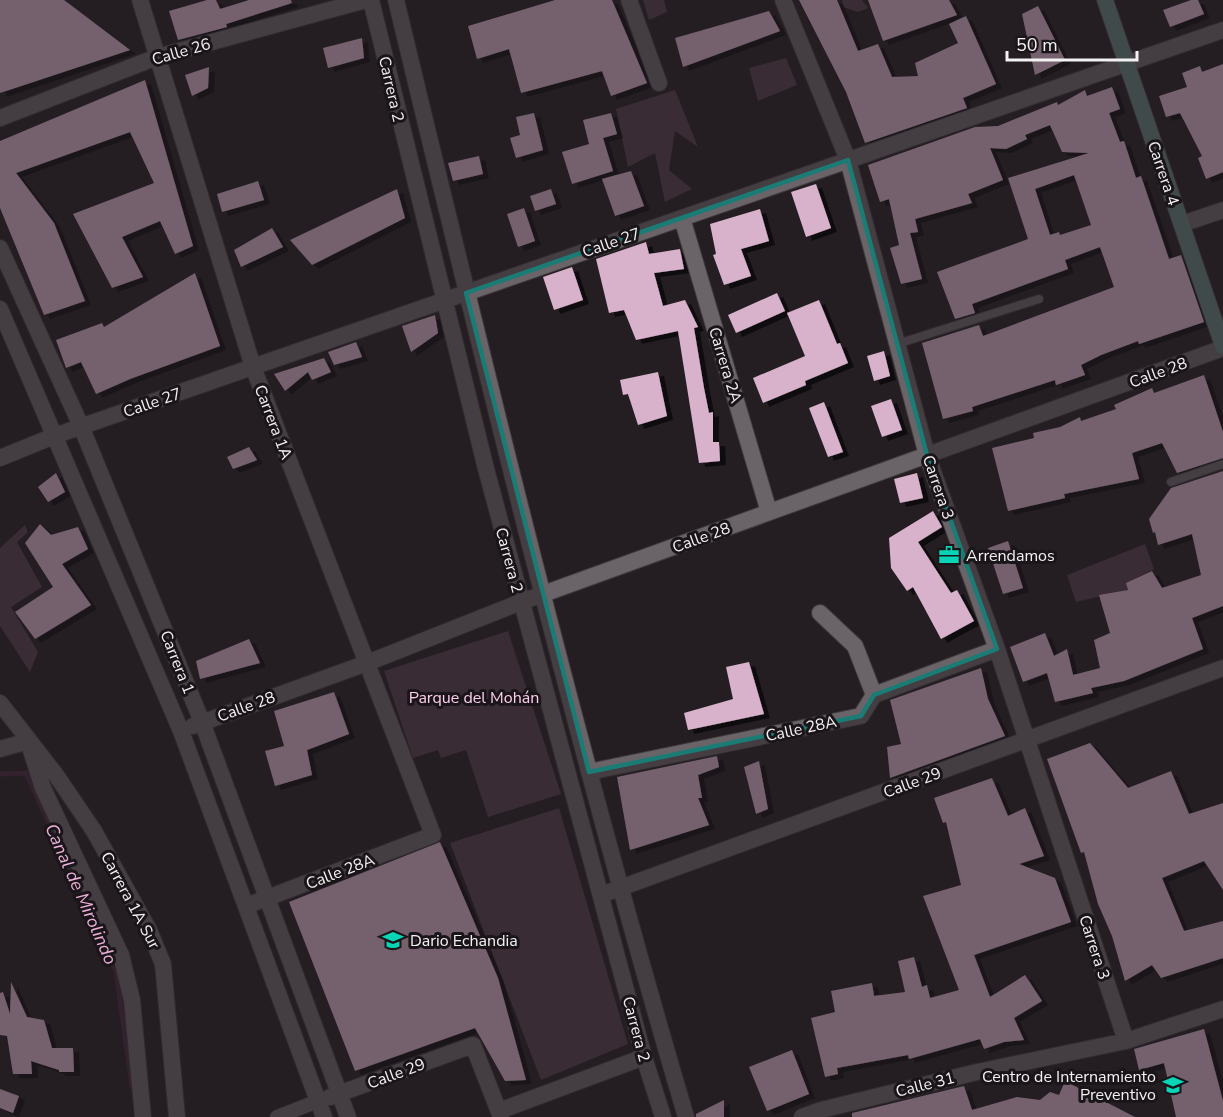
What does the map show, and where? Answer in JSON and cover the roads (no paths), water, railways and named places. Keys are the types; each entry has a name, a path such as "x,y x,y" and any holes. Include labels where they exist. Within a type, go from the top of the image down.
{"main road":[{"name":"Carrera 4","path":"1105,0 1223,347"}],"street":[{"name":"Carrera 1A","path":"140,0 253,367 433,835"},
{"name":"Calle 26","path":"0,118 157,57 369,0"},
{"name":"Carrera 2","path":"369,0 520,602 644,1057 663,1117"},
{"name":"Carrera 2","path":"396,0 466,292 619,890 686,1117"},
{"path":"629,0 658,83"},
{"name":"Carrera 3","path":"783,0 848,160 927,455 997,649 1126,1041"},
{"name":"Calle 27","path":"0,458 81,426 1223,30"},
{"path":"1182,224 1223,210"},
{"name":"Carrera 2A","path":"682,218 770,512"},
{"name":"Carrera 1","path":"0,248 81,426 202,722 348,1117"},
{"name":"Carrera 1","path":"0,309 181,731 324,1117"},
{"name":"Calle 28","path":"181,731 367,663 520,602 1223,347"},
{"path":"485,465 508,457"},
{"path":"820,613 855,646 874,695"},
{"name":"Calle 28A","path":"589,772 861,716 874,695 997,649"},
{"name":"Calle 29","path":"601,895 1223,668"},
{"name":"Carrera 1A Sur","path":"0,703 56,775 94,831 144,920 163,964 177,1117"},
{"path":"0,749 28,741"},
{"name":"Carrera 1A Sur","path":"28,741 43,788 121,955 132,1000 143,1117"},
{"name":"Calle 28A","path":"246,906 433,835"},
{"name":"Calle 31","path":"802,1117 977,1072 1126,1041 1223,1009"},
{"name":"Calle 29","path":"318,1101 473,1044 500,1114"},
{"path":"500,1114 644,1057"},
{"path":"277,1117 318,1101"}],"lane":[{"path":"897,344 1039,300"},
{"path":"1171,482 1223,464"}],"waterway":[{"name":"Canal de Mirolindo","path":"0,774 26,773 116,971 132,1087"}],"place":[{"name":"Arrendamos","path":"949,555"},
{"name":"Dario Echandia","path":"393,940"},
{"name":"Centro de Internamiento Preventivo","path":"1173,1085"}],"park label":[{"name":"Parque del Mohán","path":"474,697"}]}
